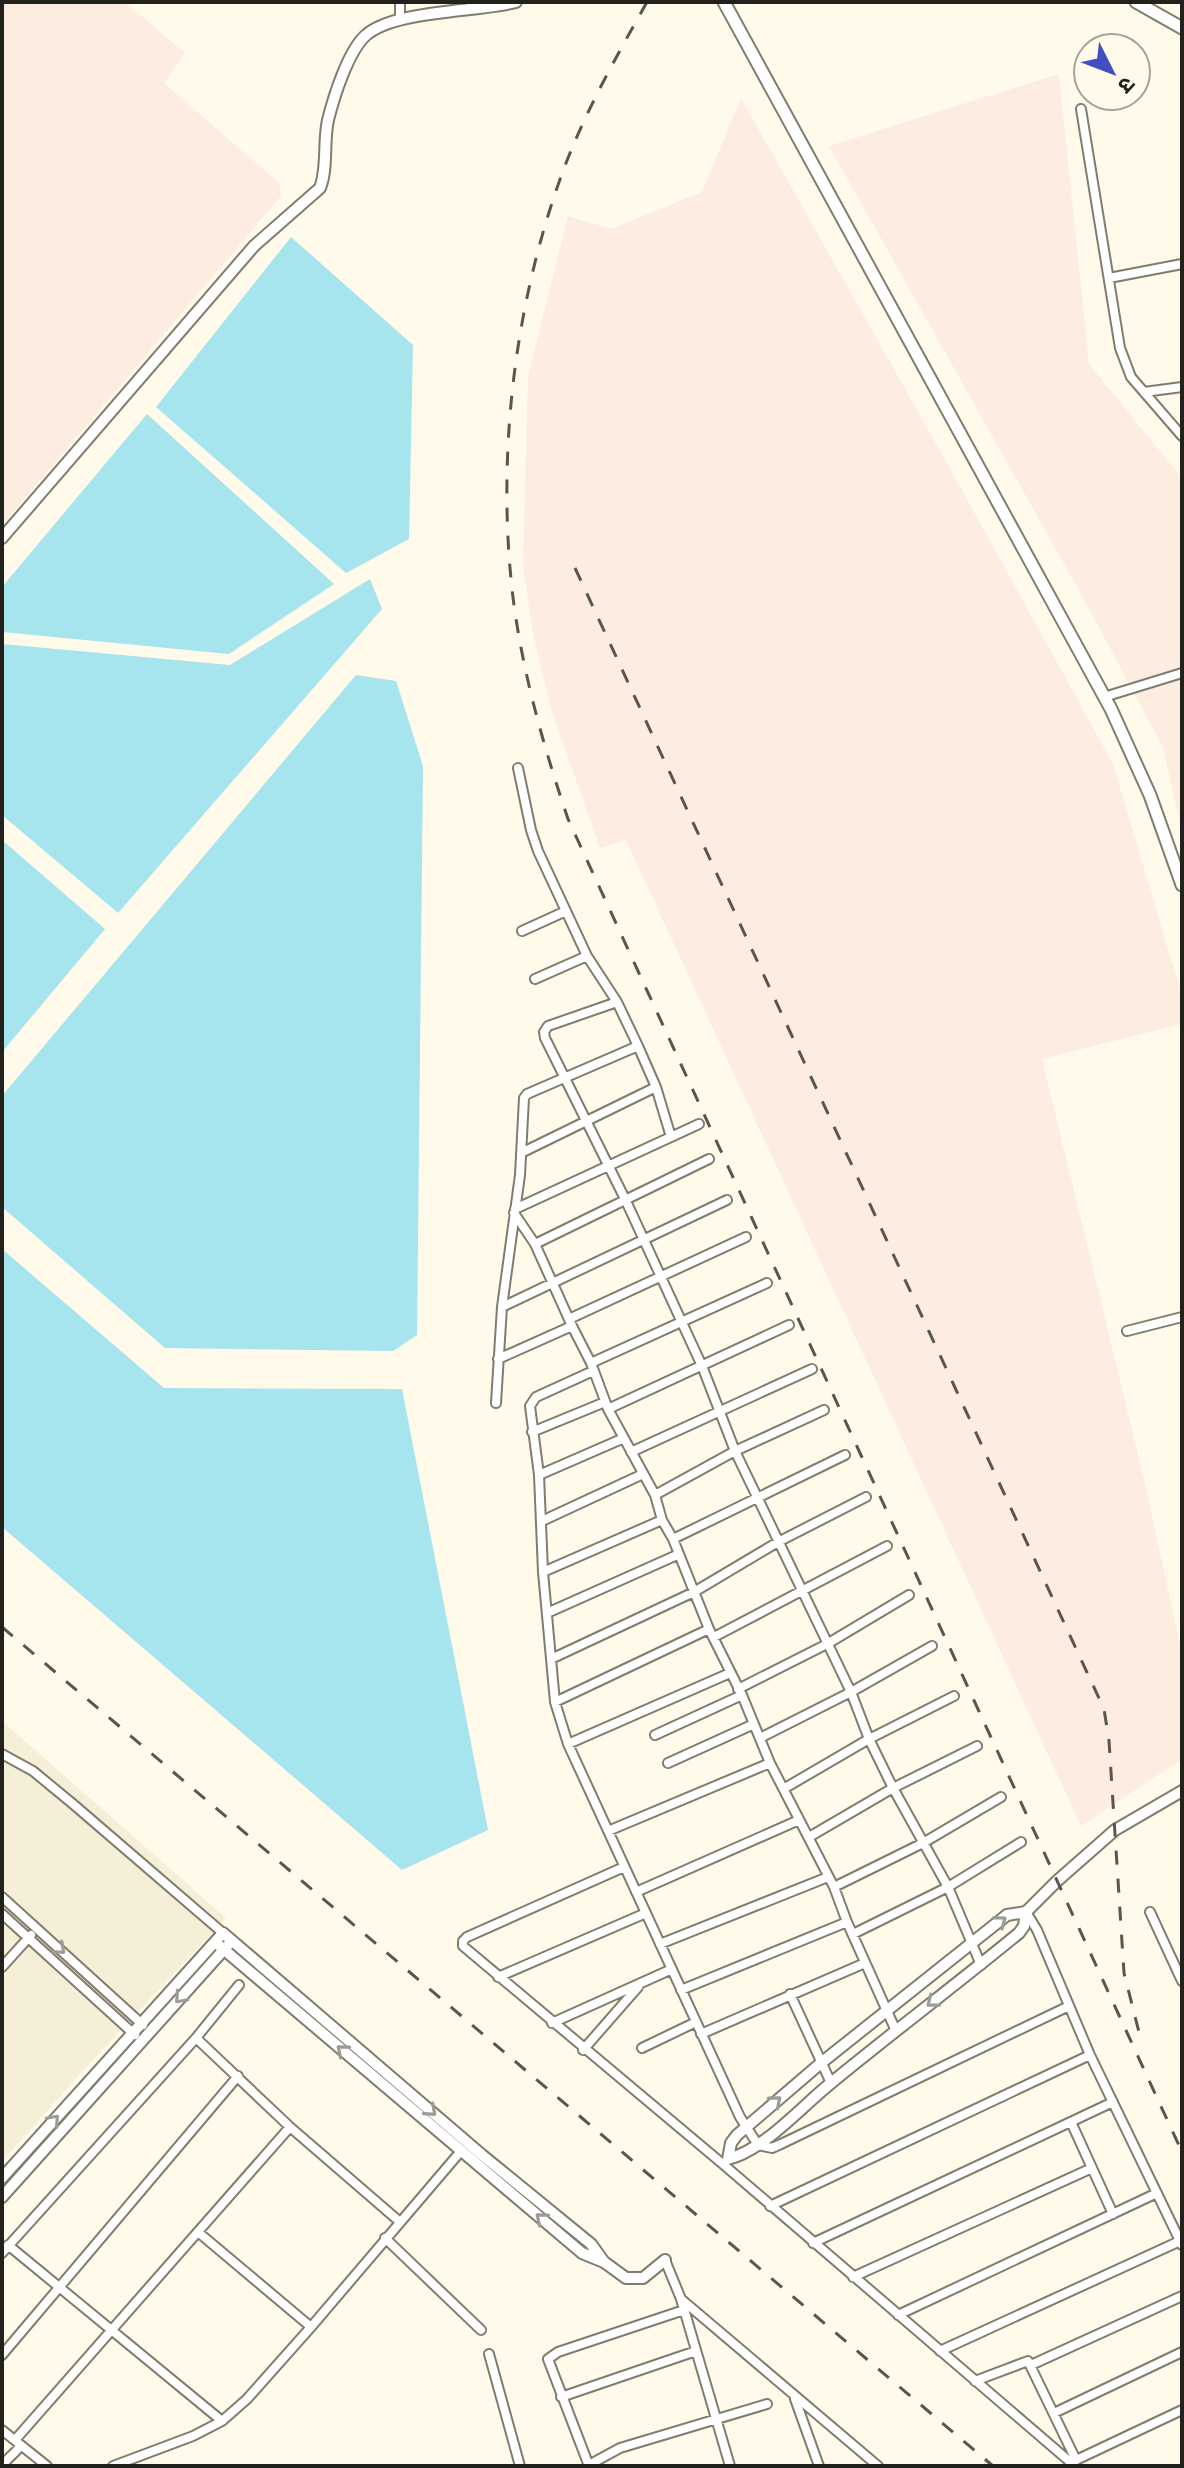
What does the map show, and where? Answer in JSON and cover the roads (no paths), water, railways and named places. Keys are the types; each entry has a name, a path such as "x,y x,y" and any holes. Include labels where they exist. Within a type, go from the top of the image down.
{"main road":[{"path":"724,2 1104,697 1150,795 1182,885"},
{"path":"1136,2 1182,28"}],"street":[{"path":"400,2 400,20"},
{"path":"2,538 254,246 316,193 322,183 328,120 354,50 373,29 400,20 516,2"},
{"path":"1081,112 1125,366 1182,436"},
{"path":"1109,278 1182,264"},
{"path":"1144,392 1182,387"},
{"path":"1104,697 1182,673"},
{"path":"518,768 534,841 587,956 617,1002 638,1046 656,1087 671,1137"},
{"path":"522,931 566,911"},
{"path":"535,979 587,956"},
{"path":"617,1002 545,1029 545,1038 626,1201 702,1366 735,1451 851,1692 869,1739 948,1887 981,1965"},
{"path":"496,1403 502,1307 521,1153 524,1098 638,1046"},
{"path":"521,1153 656,1087"},
{"path":"514,1211 699,1124"},
{"path":"535,1244 709,1159"},
{"path":"502,1307 727,1200"},
{"path":"514,1211 535,1244 592,1367 606,1405 655,1495 662,1520 673,1539 711,1633 770,1763 834,1887 896,2031"},
{"path":"498,1359 746,1237"},
{"path":"767,1283 592,1367 533,1400 530,1406 539,1475 543,1572 555,1702 568,1744 745,2127 758,2145 772,2148 781,2144 1069,2006"},
{"path":"1127,1331 1182,1317"},
{"path":"532,1432 702,1366 789,1325"},
{"path":"631,1452 812,1369"},
{"path":"655,1495 735,1451 824,1410"},
{"path":"539,1475 624,1438"},
{"path":"673,1539 845,1455"},
{"path":"542,1521 643,1474"},
{"path":"551,1659 694,1592 778,1542 866,1497"},
{"path":"543,1572 662,1520"},
{"path":"555,1702 711,1633 887,1546"},
{"path":"547,1613 677,1555"},
{"path":"655,1735 740,1692 909,1595"},
{"path":"760,1738 932,1646"},
{"path":"568,1744 730,1673"},
{"path":"785,1788 869,1739 954,1696"},
{"path":"668,1763 754,1724"},
{"path":"809,1837 893,1788 977,1746"},
{"path":"2,1754 33,1771 53,1787 482,2155 591,2244 604,2262 626,2278 643,2278 665,2260 681,2299 730,2466"},
{"path":"608,1831 770,1763"},
{"path":"1026,1912 1007,1915 821,2063 745,2127 731,2143 728,2159 758,2145 981,1965 1023,1929 1026,1912 1057,1881 1122,1824 1182,1791"},
{"path":"834,1887 923,1843 1001,1797"},
{"path":"636,1892 799,1820"},
{"path":"853,1934 948,1887 1021,1842"},
{"path":"624,1867 467,1937 463,1941 466,1951 724,2165 1074,2463"},
{"path":"660,1944 828,1877"},
{"path":"2,1897 141,2023 142,2035 2,2197"},
{"path":"940,2351 1181,2243 1090,2055 1037,1930 1026,1912"},
{"path":"1150,1912 1182,1981"},
{"path":"498,1977 646,1913"},
{"path":"2,1914 142,2035"},
{"path":"681,1990 847,1922"},
{"path":"2,1967 37,1929"},
{"path":"141,2023 215,1942 228,1936"},
{"path":"2,2178 224,1950 228,1936"},
{"path":"215,1942 582,2253 604,2262"},
{"path":"701,2034 865,1963"},
{"path":"552,2023 672,1969"},
{"path":"583,2050 641,1983"},
{"path":"222,2421 5,2249 196,2038 239,1985"},
{"path":"790,1994 831,2083"},
{"path":"642,2048 696,2022"},
{"path":"196,2038 290,2127 400,2222"},
{"path":"770,2206 1090,2055"},
{"path":"2,2355 238,2076"},
{"path":"813,2243 1113,2102"},
{"path":"1071,2122 1113,2214"},
{"path":"2,2465 110,2332 290,2127"},
{"path":"113,2466 193,2436 222,2421 247,2399 461,2151"},
{"path":"853,2277 1092,2168"},
{"path":"898,2315 1157,2193"},
{"path":"198,2232 311,2327"},
{"path":"385,2238 481,2330"},
{"path":"1031,2365 1182,2296"},
{"path":"681,2299 878,2466"},
{"path":"684,2310 551,2355 548,2359 588,2465 620,2448 767,2404"},
{"path":"561,2397 696,2351"},
{"path":"1054,2413 1182,2352"},
{"path":"489,2354 520,2466"},
{"path":"975,2381 1026,2360 1054,2413 1074,2463"},
{"path":"794,2395 819,2466"},
{"path":"1074,2463 1182,2410"},
{"path":"2,2430 47,2466"}],"water":[{"path":"291,237 413,345 409,539 346,573 156,407"},
{"path":"147,414 334,584 229,654 2,632 2,587"},
{"path":"370,579 382,609 118,913 2,815 2,644 230,665"},
{"path":"356,675 396,681 423,766 417,1335 393,1351 165,1348 2,1207 2,1096"},
{"path":"2,840 105,929 2,1052"},
{"path":"2,1249 164,1388 402,1389 488,1830 402,1870 2,1527"}],"railway":[{"path":"647,2 591,106 563,171 546,221 522,324 509,430 508,537 516,619 534,706 568,819 1182,2152"},
{"path":"575,568 1104,1709 1109,1741 1124,1973 1141,2040"},
{"path":"2,1627 993,2466"}]}
